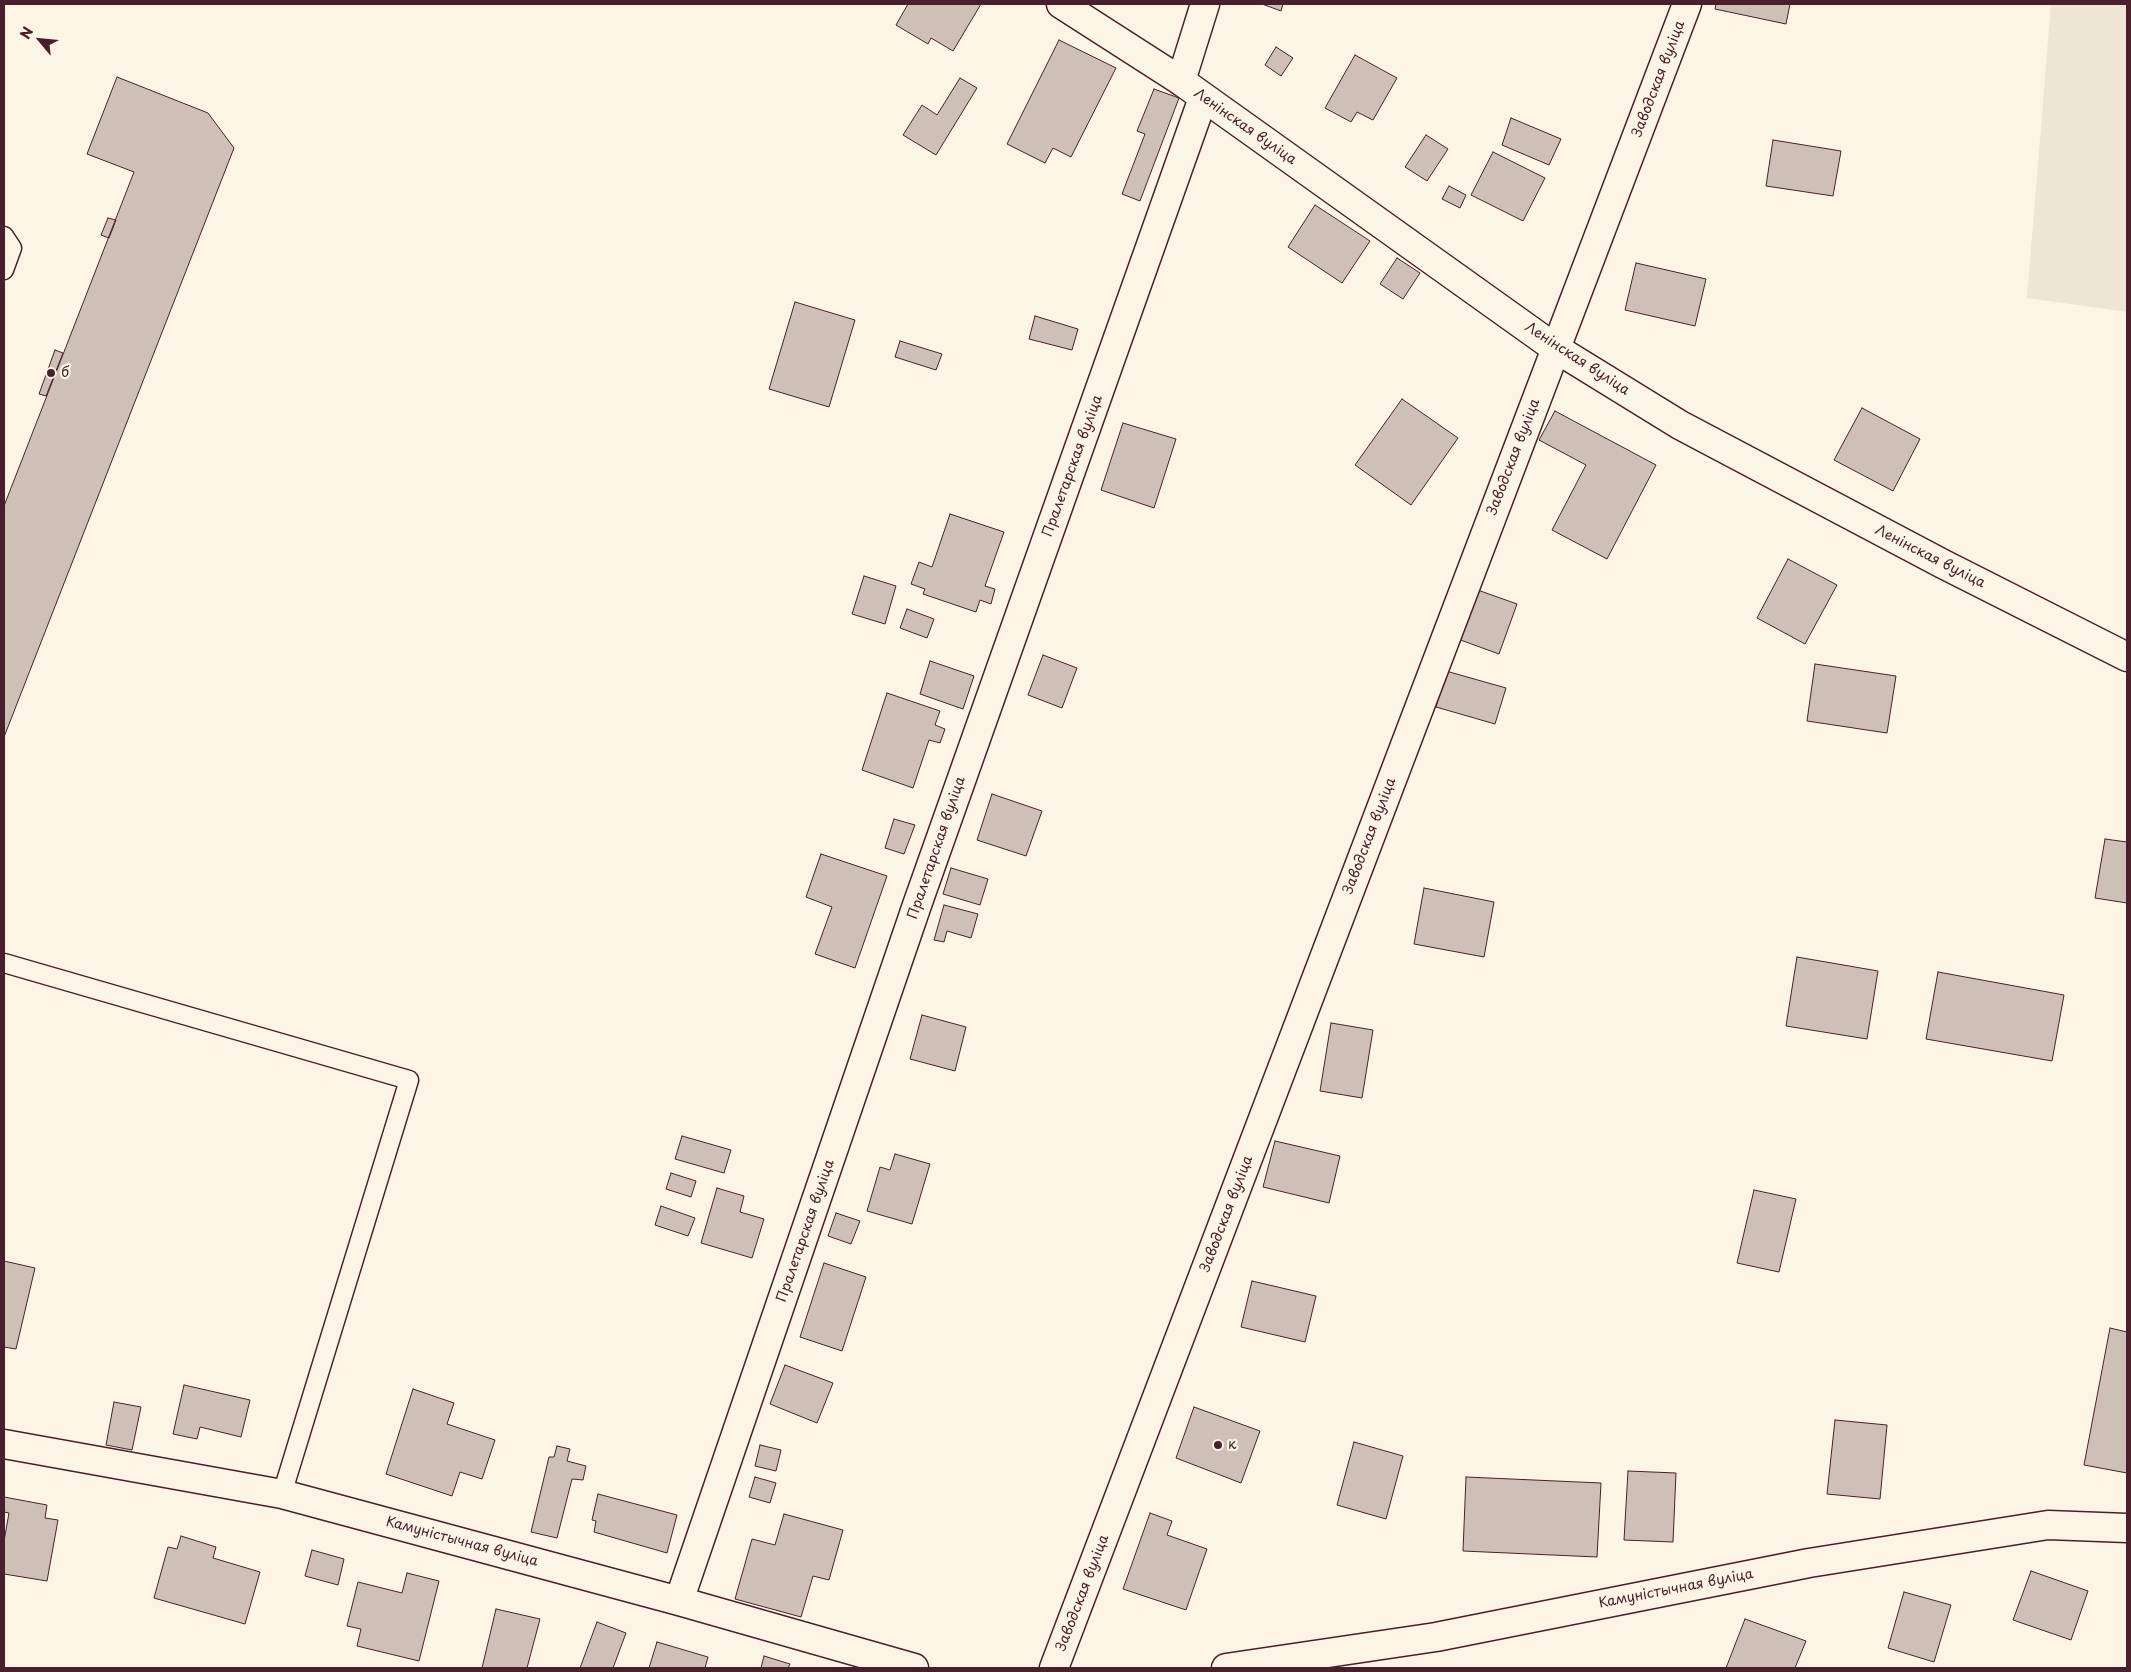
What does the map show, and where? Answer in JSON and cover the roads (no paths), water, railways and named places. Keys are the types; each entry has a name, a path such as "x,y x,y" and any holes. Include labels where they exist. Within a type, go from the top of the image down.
{"street":[{"name":"Ленінская вуліца","path":"1061,4 1181,82 1555,348 1680,425 1943,564 2127,658"},
{"path":"1181,82 1205,4"},
{"name":"Заводская вуліца","path":"1054,1668 1687,4"},
{"name":"Пралетарская вуліца","path":"679,1601 920,895 1203,98"},
{"name":"Камуністычная вуліца","path":"4,1444 282,1494 679,1601 914,1668"},
{"name":"Камуністычная вуліца","path":"1226,1668 1436,1637 1809,1563 2048,1525 2127,1528"}],"lane":[{"path":"4,236 12,248 4,270"},
{"path":"4,963 408,1080 282,1494"}],"place":[{"name":"б","path":"51,373"},
{"name":"к","path":"1218,1445"}]}
